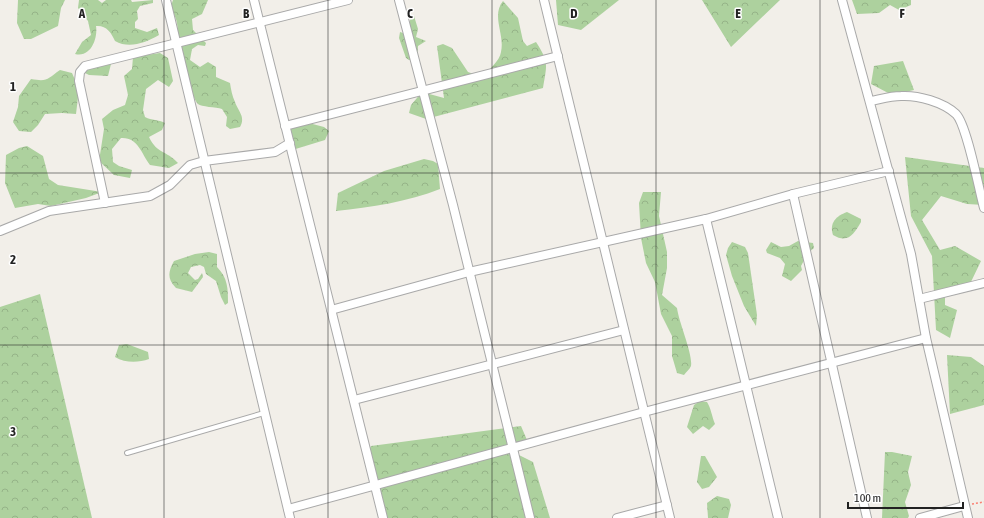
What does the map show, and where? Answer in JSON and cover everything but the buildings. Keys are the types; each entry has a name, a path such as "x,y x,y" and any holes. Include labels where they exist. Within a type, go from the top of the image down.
{"street":[{"path":"166,0 290,518"},
{"path":"254,0 383,518"},
{"path":"105,203 79,81 80,72 85,66 348,0"},
{"path":"399,0 470,272 530,518"},
{"path":"544,0 670,518"},
{"path":"842,0 871,101 911,254 926,338 968,518"},
{"path":"285,126 558,56"},
{"path":"871,101 901,96 915,97 942,106 956,115 965,130 984,208"},
{"path":"0,231 49,211 150,196 170,185 190,166 204,161 275,152 290,143"},
{"path":"331,310 470,272 706,219 793,194 889,171"},
{"path":"793,194 867,518"},
{"path":"706,219 778,518"},
{"path":"919,300 984,283"},
{"path":"354,400 624,330"},
{"path":"288,509 644,412 926,338"},
{"path":"617,518 667,505"},
{"path":"920,518 964,506"}],"lane":[{"path":"127,453 264,413"}],"path":[{"path":"964,506 984,502"}],"green space":[{"path":"18,0 65,0 61,8 58,26 31,39 24,39 17,23"},
{"path":"79,0 98,0 102,3 106,0 131,0 132,2 153,0 153,3 140,6 137,11 138,19 135,22 135,28 147,32 157,28 159,35 143,43 126,45 115,41 110,32 105,28 96,26 96,36 89,50 85,53 75,54 82,42 91,35 88,21 78,8"},
{"path":"173,0 208,0 202,14 192,19 193,30 206,43 205,46 198,45 192,49 190,60 200,67 208,62 216,67 216,77 230,83 233,97 242,117 240,127 230,129 226,126 227,117 222,109 200,105 195,100 177,36 177,25 172,9"},
{"path":"556,0 619,0 581,30 558,25"},
{"path":"702,0 780,0 731,47"},
{"path":"852,0 911,0 911,5 899,10 890,5 879,13 857,14"},
{"path":"503,1 518,18 523,41 527,46 536,42 543,54 546,68 543,88 426,119 409,113 411,105 422,92 444,98 437,46 443,44 452,48 468,72 482,77 496,62 500,55 502,45 498,13"},
{"path":"414,16 418,29 416,37 426,41 418,46 417,60 409,60 406,58 399,38 400,32 403,33 408,28 411,17"},
{"path":"160,53 168,58 173,81 169,87 158,80 146,89 143,110 145,117 165,123 162,130 149,137 155,146 178,163 169,168 150,165 135,143 127,138 121,138 112,149 113,162 119,166 132,170 130,178 114,175 99,161 104,129 102,119 113,110 125,105 128,95 124,76 132,69 133,57"},
{"path":"107,61 111,64 108,76 89,75 83,72 84,66"},
{"path":"903,61 914,90 892,95 871,84 874,66"},
{"path":"60,70 72,73 79,89 76,114 45,114 38,125 31,132 19,131 13,122 18,107 19,96 31,79 44,80 50,78"},
{"path":"305,122 324,127 329,131 325,140 289,151 283,129"},
{"path":"27,146 43,156 49,179 58,185 102,192 86,198 51,206 38,204 15,208 5,183 6,155 19,148"},
{"path":"905,157 984,168 984,205 967,204 941,196 922,220 940,250 955,246 981,261 969,286 945,293 945,305 957,310 950,338 936,330 932,256 911,216"},
{"path":"424,159 438,164 440,189 402,201 336,211 338,193 384,171"},
{"path":"643,192 661,192 659,216 667,252 667,268 662,295 677,308 688,346 691,366 684,375 677,373 672,356 672,336 661,314 655,282 646,263 641,238 639,203"},
{"path":"847,212 861,219 861,222 853,234 847,238 838,238 833,235 832,231 834,220"},
{"path":"798,241 813,243 814,248 808,253 801,266 802,270 791,281 782,276 785,264 780,258 767,253 766,250 771,242 781,247 789,246"},
{"path":"732,242 745,247 748,253 757,315 756,326 744,306 732,276 726,255"},
{"path":"209,252 217,254 217,267 221,271 225,280 228,303 225,305 216,281 206,274 204,267 200,265 191,267 188,273 195,280 198,279 202,273 203,277 192,292 176,288 171,282 169,275 174,261 195,254"},
{"path":"40,294 92,518 0,518 0,307"},
{"path":"127,344 148,352 149,359 132,362 115,357 119,345"},
{"path":"947,355 971,357 984,366 984,405 950,414"},
{"path":"700,401 707,402 715,424 709,430 703,426 693,434 687,427 694,405"},
{"path":"521,426 527,440 518,447 519,455 533,462 550,518 383,518 364,461 371,446"},
{"path":"885,452 912,456 908,472 911,485 905,502 909,516 908,518 882,518"},
{"path":"701,456 705,456 717,477 709,487 702,489 697,482"},
{"path":"717,496 729,499 731,505 728,518 708,518 707,503"}]}
